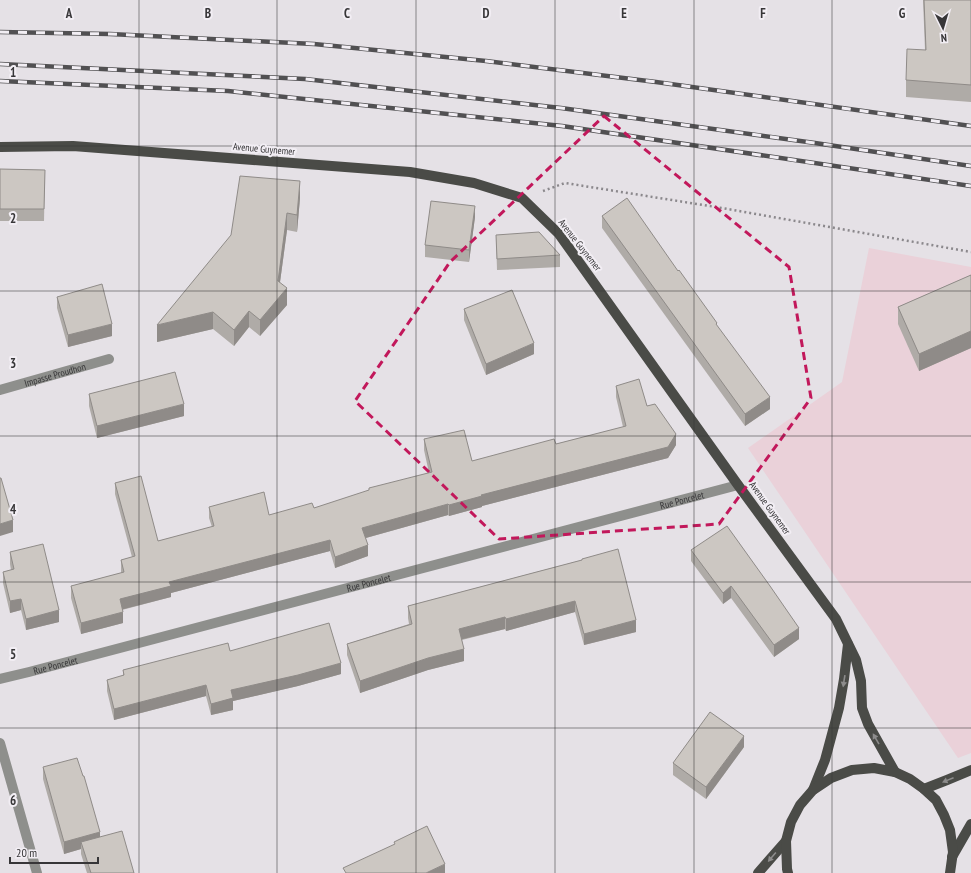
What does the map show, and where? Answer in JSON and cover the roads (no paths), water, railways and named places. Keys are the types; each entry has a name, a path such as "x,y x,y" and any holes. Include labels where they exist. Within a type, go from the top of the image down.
{"main road":[{"name":"Avenue Guynemer","path":"0,147 73,146 410,172 474,183 522,198 559,234 836,620 856,660 861,681 862,708 868,724 895,772"},
{"path":"813,790 825,760 839,708 848,642"},
{"path":"788,873 786,841 791,822 800,805 813,790 831,778 852,770 874,768 895,772 910,779 936,800 950,830 953,852 950,873"},
{"path":"924,789 971,770"},
{"path":"952,857 971,824"},
{"path":"758,873 786,841"}],"street":[{"name":"Impasse Proudhon","path":"0,390 109,359"},
{"name":"Rue Poncelet","path":"0,679 738,485"},
{"path":"0,743 37,873"}],"railway":[{"path":"0,32 110,34 314,44 486,61 656,82 971,126"},
{"path":"0,64 305,79 561,108 971,166"},
{"path":"0,81 228,91 562,126 971,186"}]}
